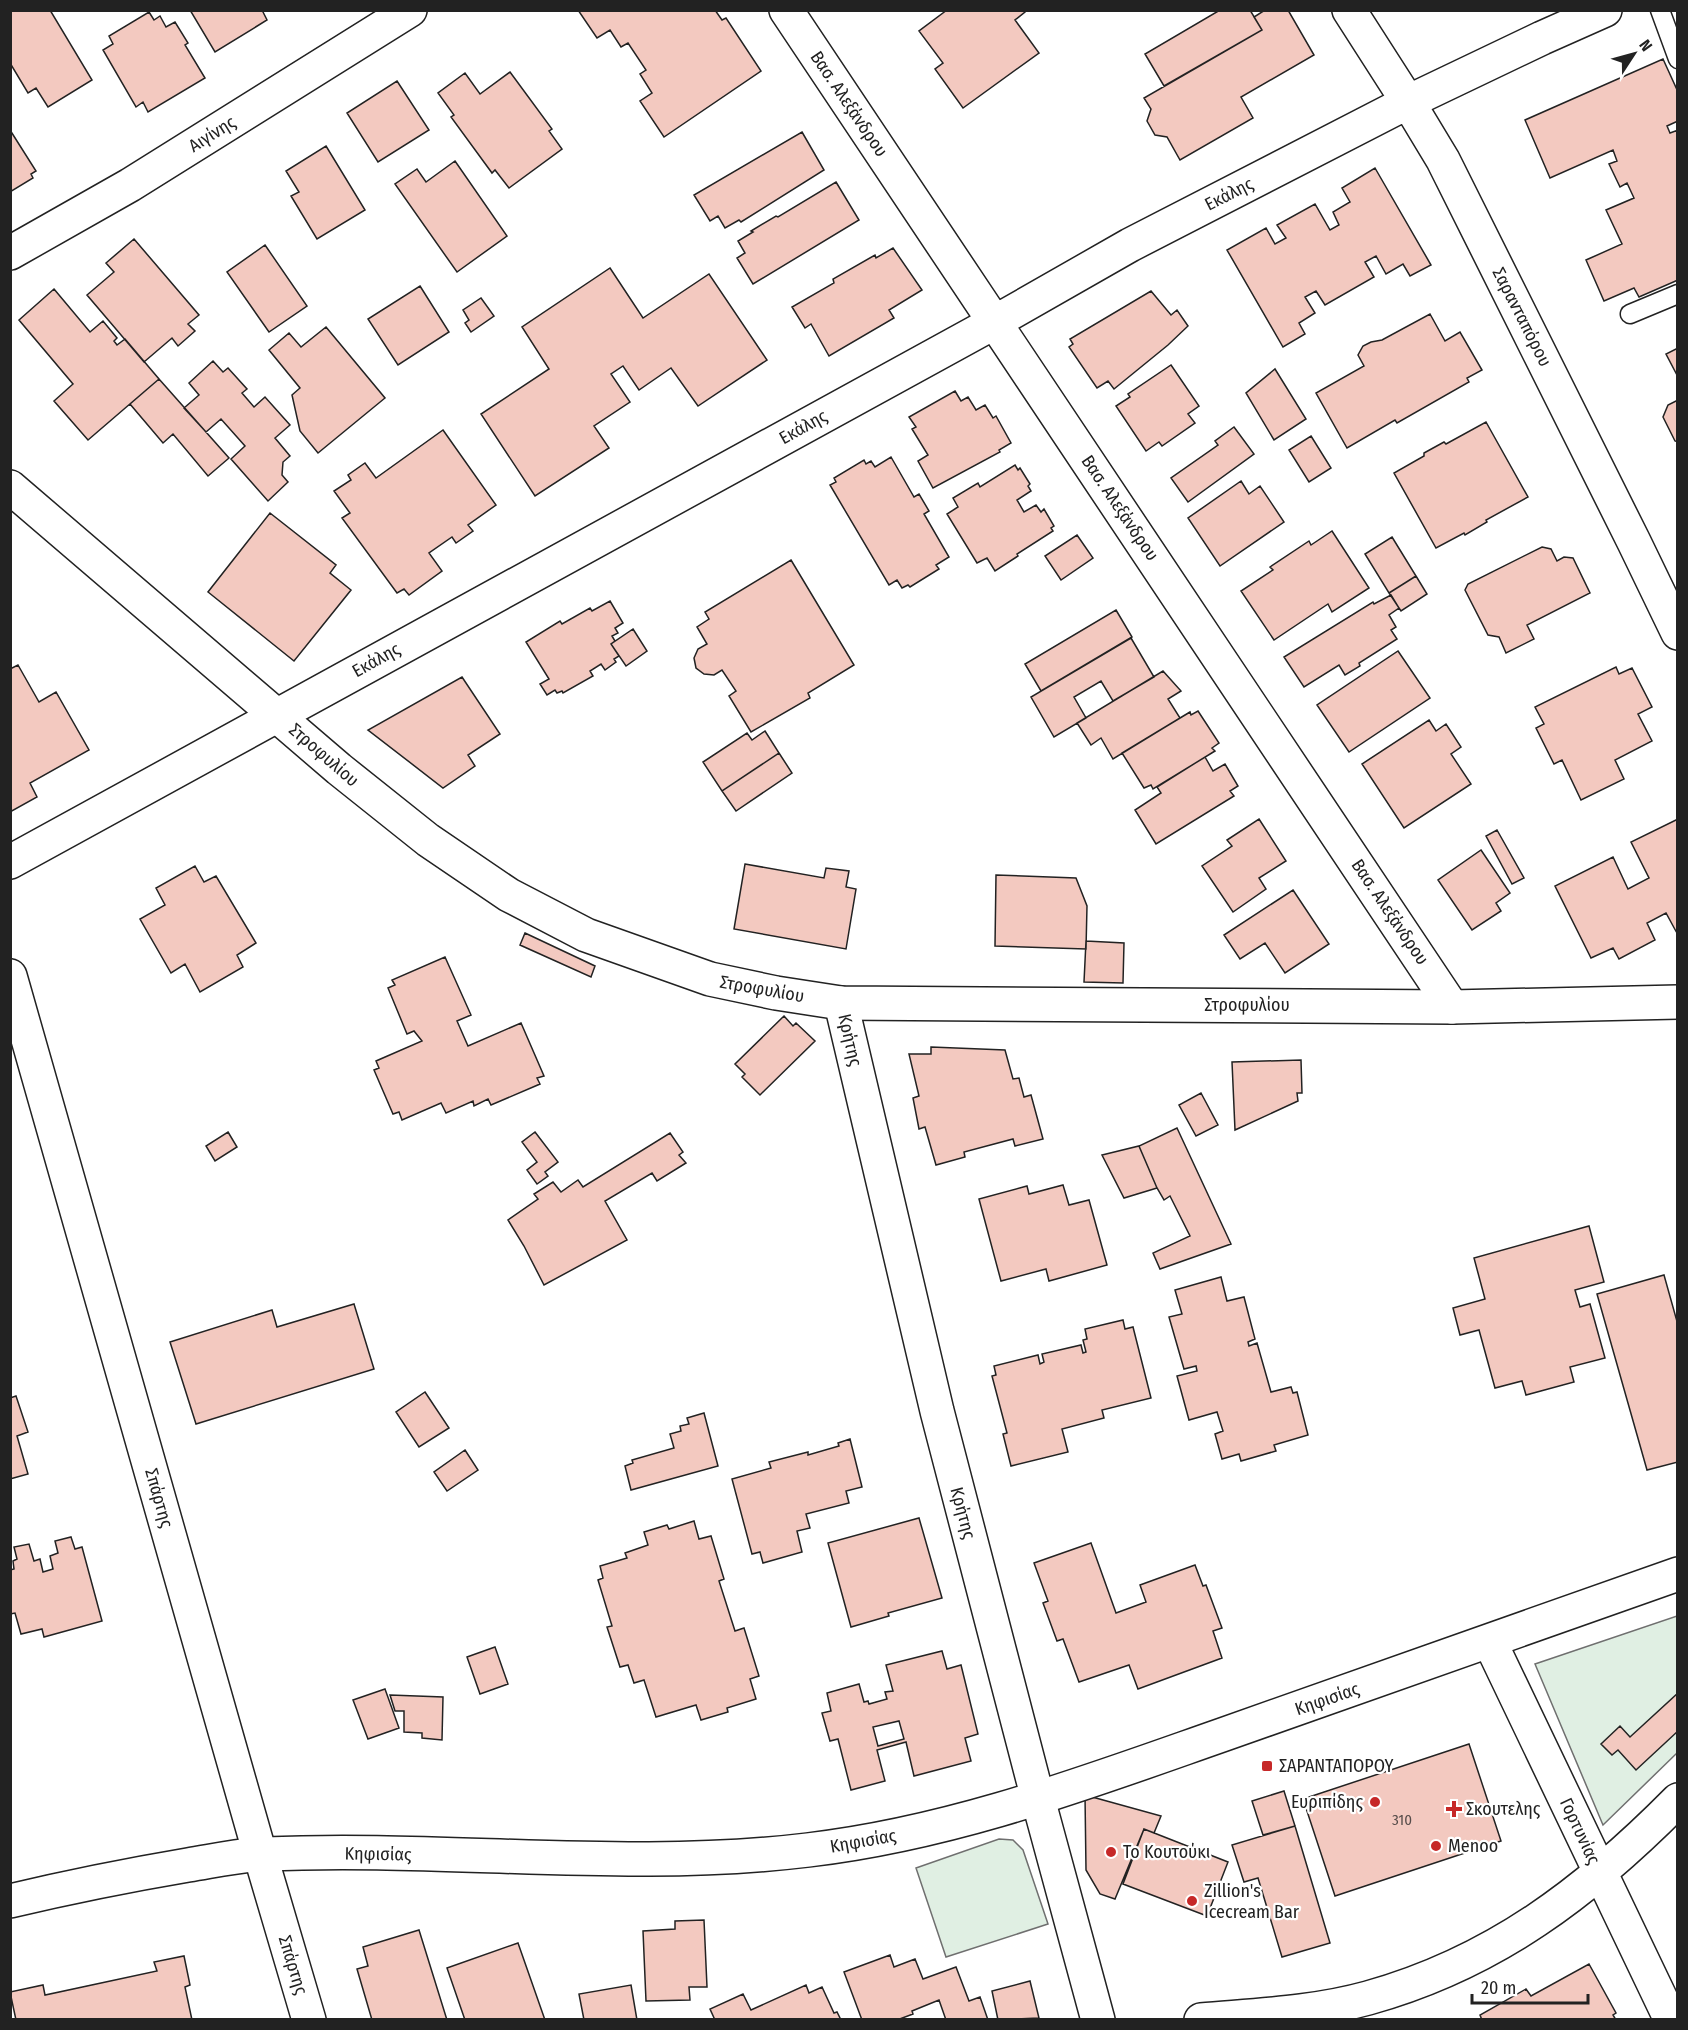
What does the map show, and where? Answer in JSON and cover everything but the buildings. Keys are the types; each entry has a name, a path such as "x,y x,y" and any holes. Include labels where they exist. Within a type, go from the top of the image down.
{"street":[{"name":"Αιγίνης","path":"10,254 130,185 410,10"},
{"name":"Βασ. Αλεξάνδρου","path":"786,10 1452,1007"},
{"name":"Σαρανταπόρου","path":"1349,10 1443,160 1634,542 1677,633"},
{"name":"Εκάλης","path":"10,861 1130,245 1408,102 1605,10"},
{"name":"Στροφυλίου","path":"10,487 339,769 428,840 509,895 586,935 710,979 776,993 841,1003 1452,1007 1677,1002"},
{"name":"Σπάρτης","path":"10,976 309,2019"},
{"name":"Κρήτης","path":"841,1003 937,1411 1098,2019"},
{"name":"Κηφισίας","path":"10,1901 150,1872 260,1854 380,1853 562,1859 706,1858 804,1851 877,1840 955,1823 1038,1799 1490,1642 1677,1574"},
{"name":"Γορτυνίας","path":"1490,1642 1671,2019"},
{"path":"1201,2019 1290,2013 1366,1998 1461,1964 1526,1929 1566,1900 1600,1873 1677,1800"}],"lane":[{"path":"1660,10 1677,59"},
{"path":"1630,314 1677,294"}],"green space":[{"path":"1677,1616 1677,1753 1603,1825 1535,1664"},
{"path":"999,1839 1013,1840 1023,1850 1048,1924 946,1957 916,1868"}],"place":[{"name":"ΣΑΡΑΝΤΑΠΟΡΟΥ","path":"1267,1766"},
{"name":"Ευριπίδης","path":"1375,1802"},
{"name":"Σκουτελης","path":"1454,1809"},
{"name":"Menoo","path":"1436,1846"},
{"name":"Το Κουτούκι","path":"1111,1852"},
{"name":"Zillion's Icecream Bar","path":"1192,1901"}]}
